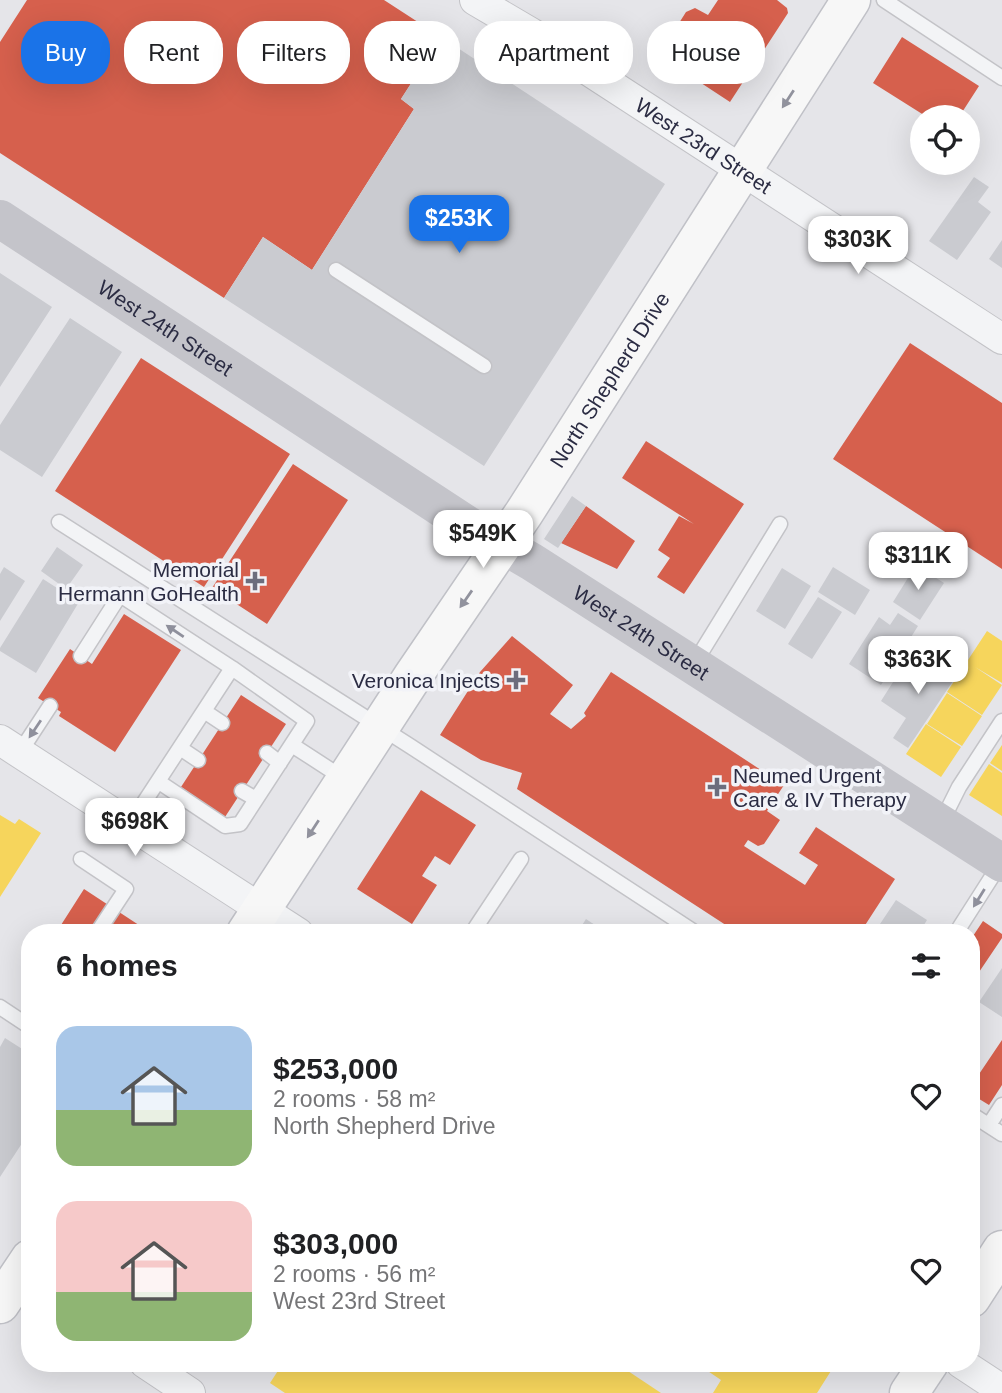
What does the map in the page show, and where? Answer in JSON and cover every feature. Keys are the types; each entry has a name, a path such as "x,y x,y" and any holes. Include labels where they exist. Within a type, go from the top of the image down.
{"main road":[{"name":"North Shepherd Drive","path":"253,921 379,727 532,502 851,0"},
{"path":"909,1393 923,1372"}],"street":[{"name":"West 23rd Street","path":"475,0 531,33 1002,339"},
{"name":"West 24th Street","path":"0,219 501,546 532,562 1002,863"},
{"path":"10,746 131,824 253,921"},
{"path":"158,1372 190,1393"},
{"path":"975,1372 1002,1390"}],"lane":[{"path":"884,0 1002,78"},
{"path":"336,270 484,366"},
{"path":"60,522 682,924"},
{"path":"694,665 780,524"},
{"path":"81,656 120,594 307,721 240,824 225,825 159,782"},
{"path":"131,824 232,668"},
{"path":"10,746 50,706"},
{"path":"204,711 222,723"},
{"path":"940,824 959,787 1002,721"},
{"path":"292,745 345,780"},
{"path":"180,748 198,760"},
{"path":"267,754 280,763"},
{"path":"242,791 256,799"},
{"path":"81,859 125,889 103,924"},
{"path":"478,924 521,859"},
{"path":"962,924 1002,863"},
{"path":"0,1007 21,1021"},
{"path":"989,1125 1002,1105"},
{"path":"980,1120 1002,1134"}],"building: Homes":[{"path":"987,631 1002,641 1002,683 975,667 1002,685 982,715 947,692"},
{"path":"947,693 982,716 962,746 927,724"},
{"path":"926,724 961,747 941,777 906,754"},
{"path":"1002,745 1002,771 990,763"},
{"path":"989,764 1002,773 1002,816 969,795"},
{"path":"0,815 15,824 19,819 41,833 0,897"},
{"path":"277,1372 630,1372 661,1393 285,1393 270,1383"},
{"path":"709,1372 830,1372 817,1393 713,1393 721,1380"}],"building: Shops":[{"path":"27,0 384,0 416,21 364,21 364,84 411,84 401,99 414,109 312,270 263,237 224,298 0,153 0,42"},
{"path":"718,0 777,0 787,8 788,13 765,48 765,21 680,21 686,12 695,8 708,15"},
{"path":"902,37 979,86 967,105 910,106 873,83"},
{"path":"703,84 742,84 730,102"},
{"path":"910,343 1002,403 1002,569 833,459"},
{"path":"141,358 290,454 204,587 55,491"},
{"path":"646,441 744,504 684,594 657,577 670,558 658,550 679,516 694,524 622,478"},
{"path":"293,464 348,500 267,624 212,588"},
{"path":"586,506 635,541 617,569 561,543"},
{"path":"124,614 181,650 115,752 59,716 61,712 38,698 70,649 92,664"},
{"path":"512,636 573,685 550,714 571,729 586,716 584,713 611,672 784,785 767,811 780,820 764,844 758,846 748,840 744,846 805,885 818,865 799,853 816,827 895,879 866,924 724,924 517,789 522,773 481,760 440,735 480,672"},
{"path":"241,695 286,724 225,817 181,787"},
{"path":"421,790 476,825 450,865 435,856 422,876 437,885 412,924 357,889"},
{"path":"84,889 137,924 62,924"},
{"path":"983,921 1002,934 1002,938 980,971 980,926"},
{"path":"1002,1040 1002,1085 989,1105 980,1100 980,1073"}],"building: Other":[{"path":"460,49 474,59 474,84 513,84 665,184 484,466 224,298 263,237 312,270 414,109 401,99 411,84 460,84"},
{"path":"974,177 989,187 978,202 991,212 957,260 929,241"},
{"path":"1002,240 1002,268 989,259"},
{"path":"0,273 52,307 0,387"},
{"path":"70,318 122,352 42,477 0,450 0,425"},
{"path":"572,496 586,506 558,548 544,539"},
{"path":"57,547 83,565 66,589 41,571"},
{"path":"916,565 944,583 920,620 893,602"},
{"path":"4,567 25,581 0,621 0,574"},
{"path":"833,567 870,590 855,615 818,592"},
{"path":"782,568 811,586 785,629 756,611"},
{"path":"43,579 79,602 36,673 0,651 0,648"},
{"path":"818,597 842,612 812,659 788,644"},
{"path":"898,613 918,626 881,685 849,664 879,617 890,625"},
{"path":"925,654 957,675 908,748 893,738 906,718 881,701 900,671 910,678"},
{"path":"896,900 927,920 925,924 880,924"},
{"path":"1002,968 1002,1017 980,1001"},
{"path":"5,1038 21,1048 21,1145 0,1177 0,1047"}],"place":[{"name":"Memorial Hermann GoHealth","path":"255,581"},
{"name":"Veronica Injects","path":"516,680"},
{"name":"Neumed Urgent Care & IV Therapy","path":"717,787"}]}
